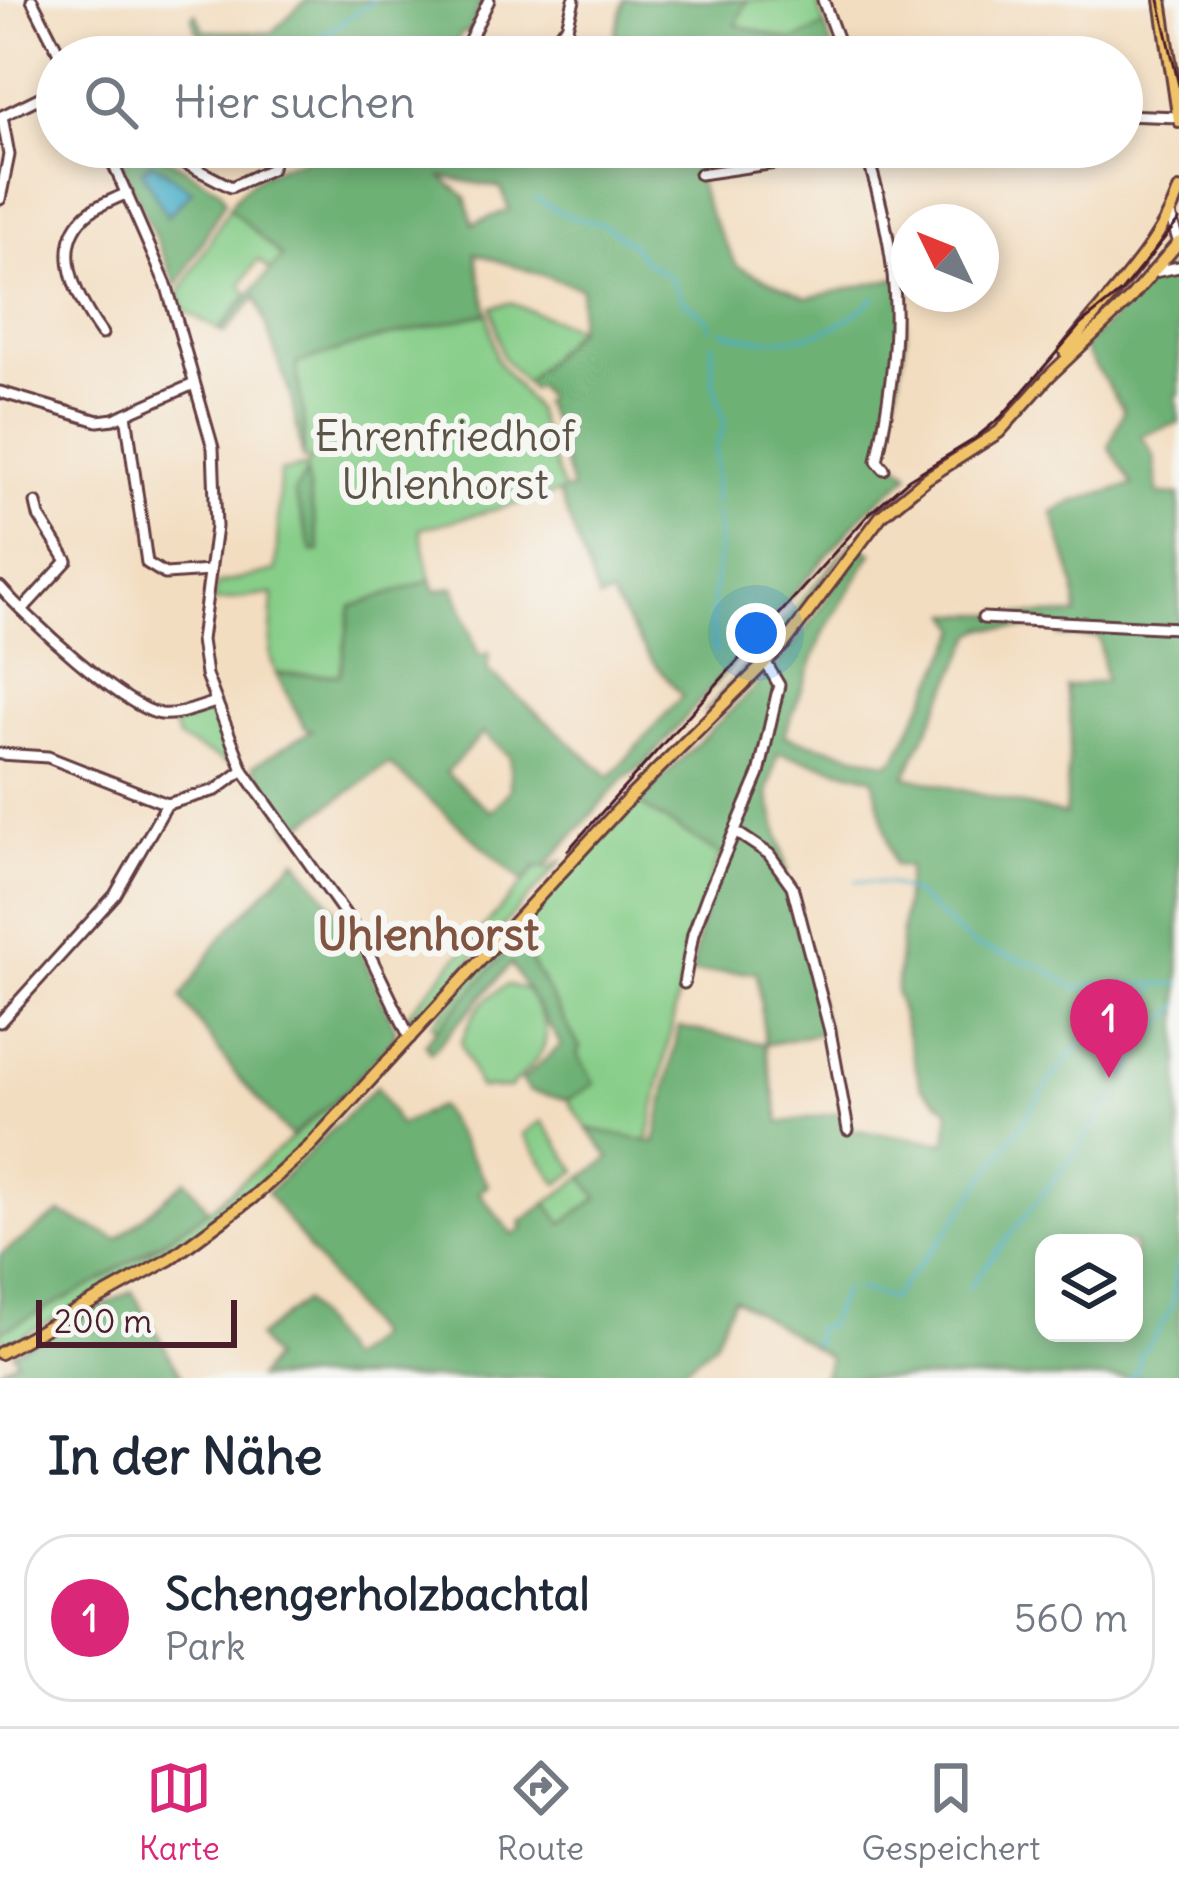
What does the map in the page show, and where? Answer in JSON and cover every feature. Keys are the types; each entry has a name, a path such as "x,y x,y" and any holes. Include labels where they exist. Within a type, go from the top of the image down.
{"main road":[{"path":"1161,0 1179,119"},
{"path":"1172,56 1179,73"},
{"path":"1050,375 1155,238 1179,190"},
{"path":"1,1350 115,1292 211,1230 309,1147 597,831 766,662 809,614 881,516 927,478 999,432 1179,242"}],"street":[{"path":"32,0 51,36"},
{"path":"472,36 489,0"},
{"path":"559,34 567,27 574,0"},
{"path":"823,0 836,36"},
{"path":"0,199 9,155 1,116 36,98"},
{"path":"1143,117 1179,119"},
{"path":"116,168 172,301 206,417 214,463 216,527 201,640 216,702 243,770 360,935 410,1038"},
{"path":"194,168 231,187 272,168"},
{"path":"700,174 739,168"},
{"path":"873,168 892,250 897,315 896,351 877,460 884,470"},
{"path":"101,334 87,314 68,254 84,217 128,193"},
{"path":"1155,238 1179,242 1170,215"},
{"path":"1154,272 1179,267"},
{"path":"0,392 98,421 194,384"},
{"path":"126,414 147,563 165,574 210,572"},
{"path":"22,610 67,561 39,516 36,502"},
{"path":"3,596 97,674 153,712 172,714 216,702"},
{"path":"983,618 1179,628"},
{"path":"684,983 693,934 765,754 779,685 766,662"},
{"path":"0,754 48,757 167,804 216,790 243,770"},
{"path":"0,1022 116,895 167,804"},
{"path":"736,832 769,854 792,886 830,1031 848,1130"}],"green space":[{"path":"306,0 482,0 470,30 459,36 201,36 192,17 196,13 204,31 271,33"},
{"path":"624,0 747,0 736,25 775,36 615,36"},
{"path":"747,0 816,0 825,26 804,36 775,36 735,25"},
{"path":"825,26 828,36 804,36"},
{"path":"124,168 184,168 220,190 225,201 177,286"},
{"path":"279,168 721,168 698,172 703,197 737,266 807,298 891,279 891,312 906,312 906,338 886,453 910,474 865,512 645,764 623,779 544,868 536,867 523,882 389,764 293,831 253,766 312,730 305,728 276,674 340,675 351,607 431,580 435,591 454,587 479,656 489,653 487,670 610,777 682,696 648,655 611,596 599,600 559,493 572,489 542,402 546,398 537,386 531,389 525,383 577,329 582,288 475,253 488,313 368,341 296,364 303,459 291,397 256,297 224,333 219,330 282,257 229,208 254,180","holes":["440,176 501,188 509,210 473,224 466,197","483,733 510,756 510,790 491,812 446,773"]},
{"path":"229,208 283,257 271,271 258,260 241,285 248,294 219,330 185,311 179,295"},
{"path":"1179,271 1179,423 1141,435 1154,456 1158,494 1179,495 1179,1378 823,1378 830,1358 734,1298 713,1345 672,1378 257,1378 272,1358 257,1337 304,1301 346,1360 375,1337 267,1193 377,1086 399,1125 439,1106 488,1185 479,1192 513,1235 524,1228 520,1223 547,1203 562,1224 598,1198 583,1177 610,1158 587,1128 655,1143 679,1027 765,1044 757,972 692,973 700,926 726,858 637,803 777,665 861,546 872,553 823,634 784,736 887,763 896,758 960,629 951,614 1077,615 1074,583 1053,513 1074,501 1133,485 1109,447 1124,410 1083,348 1156,276","holes":["985,628 1058,629 1059,636 1099,637 1105,681 1066,687 1071,728 1065,815 905,776 974,634","778,753 873,778 894,865 908,867 896,993 921,1087 949,1110 946,1143 847,1129 843,1112 780,1123 765,1045 827,1032 782,873 787,871 768,792"]},
{"path":"510,303 577,328 525,383 502,356 492,307"},
{"name":"Ehrenfriedhof Uhlenhorst","path":"488,313 496,359 535,409 564,492 420,529 431,580 351,607 341,675 276,674 270,655 273,594 214,602 217,584 276,571 280,472 306,470 310,459 303,459 304,423 295,364"},
{"path":"306,473 320,551 312,551 294,493"},
{"path":"853,541 784,634 703,714"},
{"path":"212,715 231,760 226,762 179,739 172,721"},
{"path":"637,803 720,855 691,932 648,1142 587,1128 570,1104 568,1100 594,1083 577,1054 580,1048 518,939 437,1030 432,1024 603,831 613,830"},
{"path":"296,859 360,950 396,1030 348,1089 291,1137 235,1073 181,998 221,938"},
{"path":"563,860 419,1018 406,1016 537,867 550,868"},
{"path":"518,939 580,1048 577,1054 595,1084 568,1100 529,1091 521,1081 561,1045 511,964 431,1053 425,1043"},
{"path":"507,985 526,989 543,1020 545,1043 509,1088 479,1088 461,1043 478,1009"},
{"path":"348,1089 346,1099 270,1174 191,1235 12,1341 0,1338 0,1332 149,1252 209,1210"},
{"path":"542,1121 577,1171 558,1184 523,1134"},
{"path":"583,1177 598,1198 562,1224 547,1203"},
{"path":"186,1180 209,1210 100,1281 0,1332 0,1255 60,1213 118,1239"},
{"path":"132,1291 183,1378 0,1378 0,1369 17,1360 13,1352"}],"water":[{"path":"160,168 192,191 167,216 142,171"}],"waterway":[{"path":"321,36 374,0"},
{"path":"536,198 563,214 602,224 629,242 646,262 668,275 683,300 711,328"},
{"path":"723,331 763,339 804,336 842,323 874,297"},
{"path":"712,342 713,382 725,425 716,445 715,505"},
{"path":"716,513 719,547 712,617 716,652"},
{"path":"856,881 890,884 915,894 973,945 1040,966 1078,989 1092,984 1179,984"},
{"path":"1116,1017 1137,1011 1156,987"},
{"path":"1128,1076 1145,1042 1179,1006"},
{"path":"854,1288 891,1299 953,1224 1056,1073 1094,1026 1108,1019"},
{"path":"968,1288 1079,1148 1115,1093"},
{"path":"1130,1378 1171,1307 1179,1262"},
{"path":"811,1343 817,1342 815,1328 827,1326 845,1288"}],"tram line":[{"path":"1159,0 1179,86"},
{"path":"568,850 870,513 909,479 1001,417 1081,324 1121,292 1179,220"}],"place":[{"name":"Schengerholzbachtal","path":"1109,1078"}],"district":[{"name":"Uhlenhorst","path":"428,934"}]}
